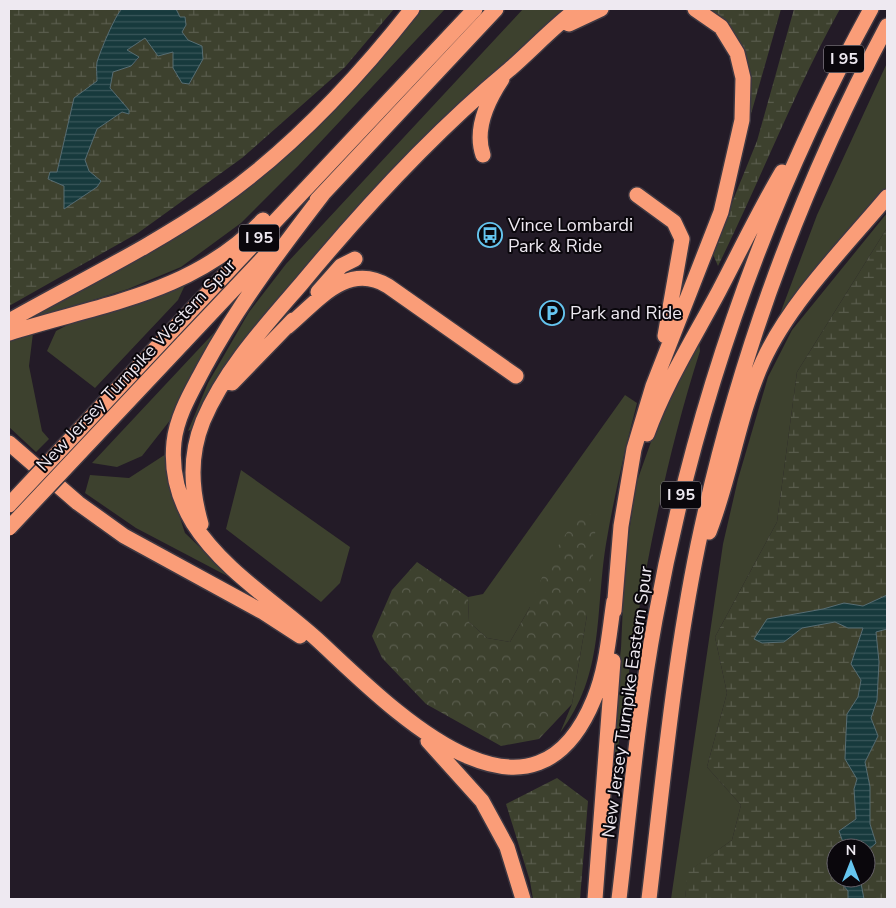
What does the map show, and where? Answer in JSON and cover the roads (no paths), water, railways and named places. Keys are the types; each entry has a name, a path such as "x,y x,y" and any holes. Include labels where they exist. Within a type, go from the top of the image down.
{"highway":[{"path":"9,321 181,225 232,190 306,126 347,84 412,9"},
{"name":"New Jersey Turnpike Western Spur","path":"9,505 475,9"},
{"name":"New Jersey Turnpike Western Spur","path":"9,528 496,9"},
{"path":"459,49 509,9"},
{"path":"210,544 195,501 192,472 199,433 216,397 254,339 335,244 474,98 527,53 549,30 577,9"},
{"path":"527,53 566,26 600,9"},
{"path":"653,386 721,212 742,120 743,78 737,53 721,27 694,9"},
{"name":"New Jersey Turnpike Eastern Spur","path":"619,899 652,638 670,546 690,462 716,371 748,275 783,188 818,111 871,9"},
{"name":"I 95","path":"649,899 674,693 693,573 722,444 768,294 823,156 887,26"},
{"path":"483,155 480,139 483,118 495,90 509,69"},
{"path":"627,492 650,428 672,379 741,250 763,204 818,111"},
{"path":"9,333 126,301 187,276 241,241 293,188 348,144"},
{"path":"323,194 236,312 196,383 181,414 174,442 174,472 178,490 194,525 234,569 411,723 482,801 507,847 523,899"},
{"path":"411,723 461,754 495,766 527,765 555,753 578,729 595,696 603,670 614,601 621,526 634,449 653,386 666,332 682,239 674,222 637,195"},
{"path":"693,573 720,502 748,400 770,347 797,305 887,197"},
{"path":"216,397 287,327 338,270 355,259"},
{"path":"287,327 342,282 354,278 372,278 388,286 516,376"},
{"path":"9,443 78,503 124,536 263,612 347,668"},
{"path":"595,899 613,650 614,601"}],"place":[{"name":"Vince Lombardi Park & Ride","path":"490,235"},
{"name":"Park and Ride","path":"552,313"}]}
